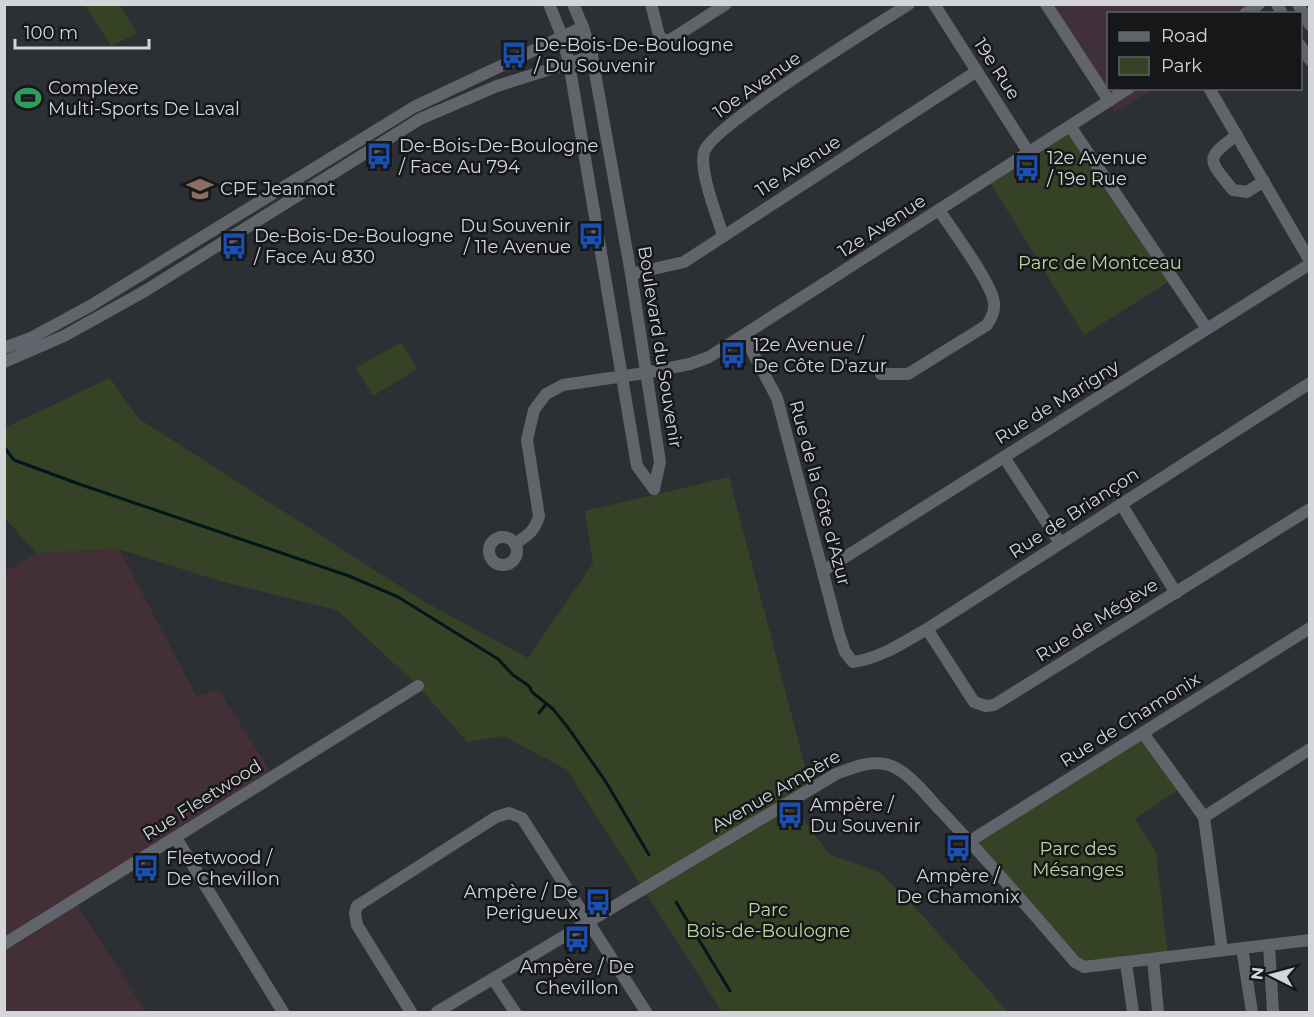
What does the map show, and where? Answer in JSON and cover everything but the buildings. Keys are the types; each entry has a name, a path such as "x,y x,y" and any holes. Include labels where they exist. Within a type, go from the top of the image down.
{"street":[{"name":"Boulevard du Souvenir","path":"549,4 562,36 569,63 637,466 654,489 660,462 631,274 592,57 584,27 573,4"},
{"path":"651,4 659,35 663,40 670,40 726,4"},
{"name":"10e Avenue","path":"723,236 704,171 704,153 708,144 742,113 909,4"},
{"name":"19e Rue","path":"934,4 1029,153"},
{"path":"1046,4 1108,101"},
{"path":"1298,4 1310,25"},
{"path":"4,348 31,338 90,306 405,112 584,27"},
{"path":"4,362 64,336 145,291 420,119 497,86 592,57"},
{"name":"11e Avenue","path":"631,274 684,262 977,71"},
{"name":"12e Avenue","path":"515,544 532,532 538,516 528,440 534,410 546,394 563,385 645,373 690,364 709,357 1125,90"},
{"path":"1210,90 1310,263"},
{"path":"1070,126 1207,329"},
{"path":"1237,135 1214,152 1212,157 1215,168 1233,190 1247,192 1264,181"},
{"path":"881,374 908,374 987,325 992,318 994,303 988,287 939,210"},
{"name":"Rue de Marigny","path":"823,571 1310,263"},
{"name":"Rue de la Côte d'Azur","path":"744,336 777,398 845,652 853,662"},
{"name":"Rue de Briançon","path":"853,662 867,660 892,649 927,629 1310,383"},
{"path":"1004,457 1060,543"},
{"path":"1121,504 1176,593"},
{"name":"Rue de Mégève","path":"927,629 974,702 986,706 994,705 1310,508"},
{"name":"Rue de Chamonix","path":"970,842 1310,628"},
{"name":"Rue Fleetwood","path":"4,944 418,686"},
{"path":"1143,733 1204,817 1222,950"},
{"path":"1204,817 1310,749"},
{"name":"Avenue Ampère","path":"437,1012 587,920 836,774 858,765 879,763 893,766 906,775 970,842 1075,962 1084,967 1310,940"},
{"path":"411,1012 357,925 355,913 357,906 496,817 509,813 522,818 646,1012"},
{"path":"176,838 284,1012"},
{"path":"1269,945 1273,1012"},
{"path":"1242,948 1252,1012"},
{"path":"1153,959 1158,1012"},
{"path":"1126,963 1133,1012"},
{"path":"493,979 515,1012"}],"shaded area":[{"path":"1254,4 1259,12 1107,12 1107,90 1152,90 1115,112 1046,5"},
{"path":"119,549 197,697 218,689 274,777 76,903 146,1012 5,1012 5,572 36,553"}],"green space":[{"path":"85,5 120,5 136,32 111,46"},
{"name":"Parc de Montceau","path":"1070,126 1173,279 1084,335 988,179"},
{"path":"401,342 417,369 373,396 356,368"},
{"name":"Parc Bois-de-Boulogne","path":"110,378 138,418 423,601 528,658 593,563 585,511 729,477 811,789 791,802 829,854 879,872 923,916 1008,1012 722,1012 567,770 504,736 467,742 418,686 337,610 223,582 119,549 36,553 5,518 4,428"},
{"name":"Parc des Mésanges","path":"1143,733 1182,787 1135,819 1156,852 1168,957 1084,967 970,841"}],"waterway":[{"path":"4,447 14,460 349,576 398,597 498,659 553,709 569,729 606,782 649,855"},
{"path":"539,713 546,704"},
{"path":"676,902 730,991"}],"place":[{"name":"De-Bois-De-Boulogne / Du Souvenir","path":"514,55"},
{"name":"Complexe Multi-Sports De Laval","path":"28,98"},
{"name":"De-Bois-De-Boulogne / Face Au 794","path":"379,156"},
{"name":"12e Avenue / 19e Rue","path":"1027,168"},
{"name":"CPE Jeannot","path":"200,189"},
{"name":"Du Souvenir / 11e Avenue","path":"591,236"},
{"name":"De-Bois-De-Boulogne / Face Au 830","path":"234,246"},
{"name":"12e Avenue / De Côte D'azur","path":"733,355"},
{"name":"Ampère / Du Souvenir","path":"790,815"},
{"name":"Ampère / De Chamonix","path":"958,848"},
{"name":"Fleetwood / De Chevillon","path":"146,868"},
{"name":"Ampère / De Perigueux","path":"598,902"},
{"name":"Ampère / De Chevillon","path":"577,939"}]}
